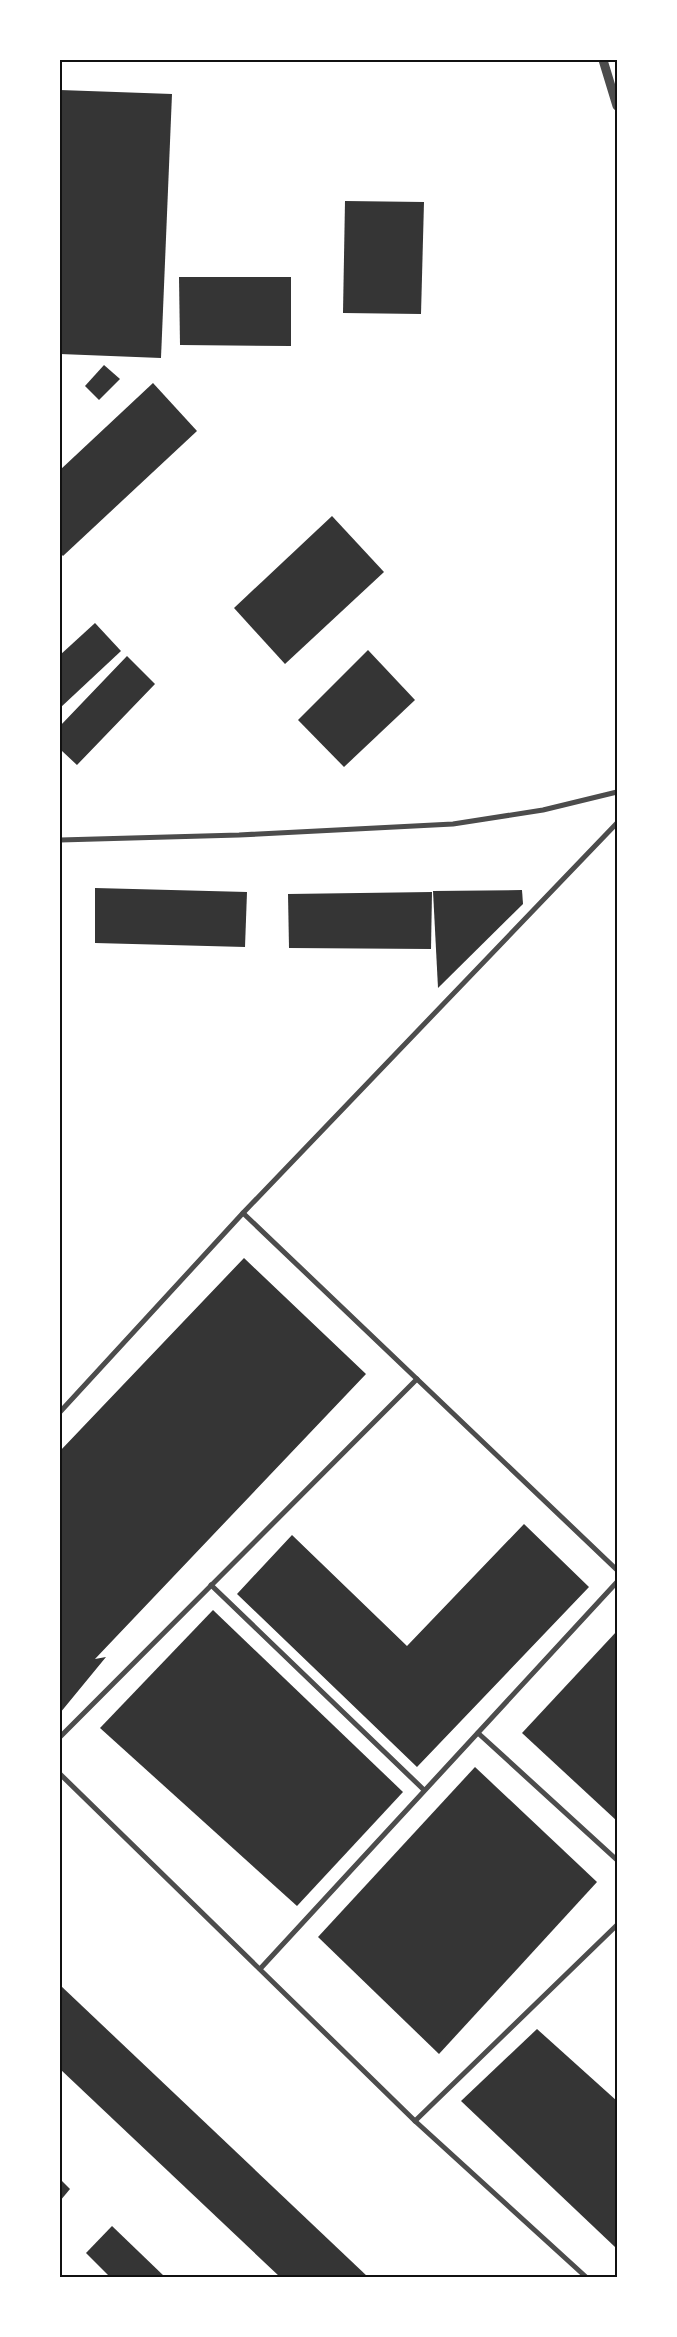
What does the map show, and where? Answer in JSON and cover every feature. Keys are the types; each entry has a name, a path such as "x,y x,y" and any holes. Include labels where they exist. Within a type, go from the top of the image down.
{"street":[{"path":"603,60 617,106"},
{"path":"60,840 239,835 453,824 543,810 617,792"},
{"path":"60,1412 243,1213 617,823"},
{"path":"243,1213 617,1570"},
{"path":"60,1737 417,1379"},
{"path":"260,1969 617,1582"},
{"path":"211,1585 424,1790"},
{"path":"478,1733 617,1860"},
{"path":"60,1774 415,2121 586,2277"},
{"path":"415,2121 617,1925"}],"building":[{"path":"60,90 172,94 161,358 60,354"},
{"path":"345,201 424,202 421,314 343,313"},
{"path":"179,277 291,277 291,346 180,345"},
{"path":"104,365 120,379 99,400 85,386"},
{"path":"153,383 197,431 63,556 60,553 60,470"},
{"path":"332,516 384,572 285,664 234,608"},
{"path":"95,623 121,651 60,708 60,655"},
{"path":"368,650 415,700 344,767 298,720"},
{"path":"127,656 155,684 77,765 62,751 60,753 60,726"},
{"path":"95,888 247,892 245,947 95,943"},
{"path":"522,890 523,904 438,988 433,891"},
{"path":"432,892 431,949 289,948 288,894"},
{"path":"244,1258 366,1374 95,1659 106,1657 60,1713 60,1451"},
{"path":"524,1524 589,1587 417,1767 237,1594 292,1535 407,1646"},
{"path":"213,1610 403,1792 297,1906 100,1728"},
{"path":"617,1631 617,1821 522,1733"},
{"path":"475,1767 597,1882 439,2054 318,1937"},
{"path":"60,1985 368,2277 280,2277 60,2069"},
{"path":"537,2029 617,2101 617,2245 615,2247 461,2101"},
{"path":"60,2179 70,2189 60,2201"},
{"path":"112,2226 165,2277 110,2277 86,2253"}]}
